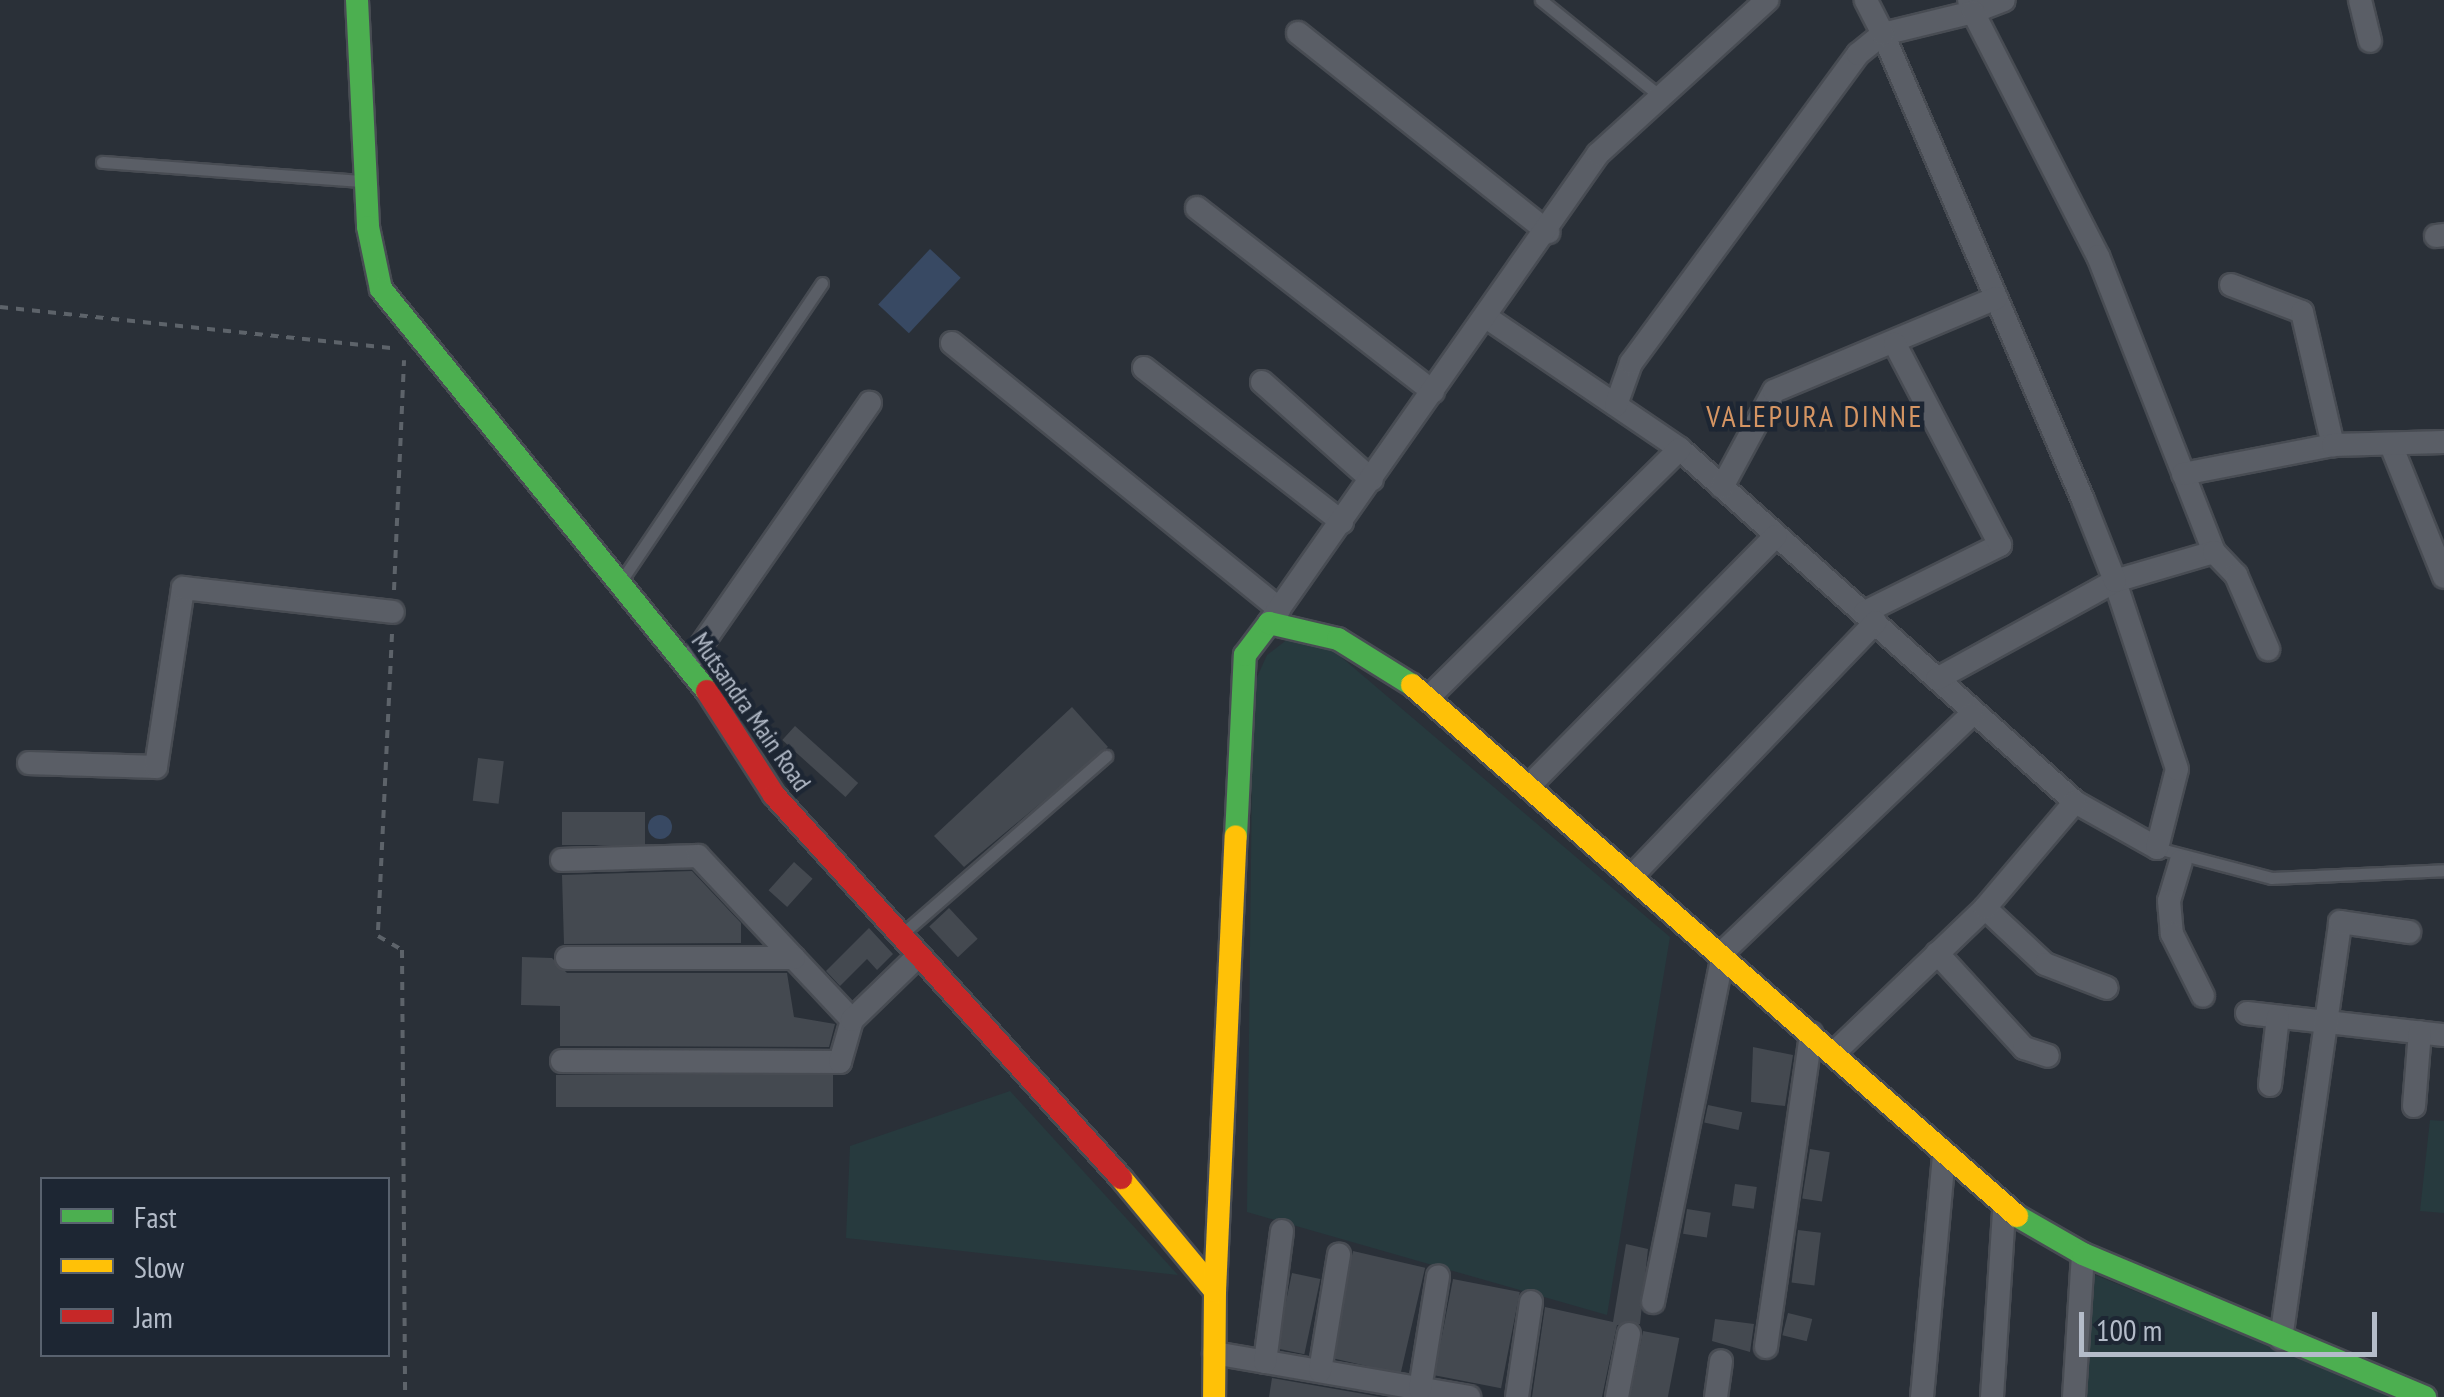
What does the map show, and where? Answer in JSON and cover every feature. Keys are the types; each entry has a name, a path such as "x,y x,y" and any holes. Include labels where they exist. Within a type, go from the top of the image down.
{"street":[{"name":"Mutsandra Main Road","path":"356,0 365,181 382,290 396,312 616,588 689,663 774,795 1214,1291"},
{"path":"1214,1397 1214,1291 1244,655 1548,232 1598,154 1767,0"},
{"path":"1486,317 1680,449 1870,617 1972,714 2075,802 2157,848 2177,769 2114,581 1866,0"},
{"path":"1616,405 1631,363 1858,54 1883,34 1971,6 2004,0"},
{"path":"2360,0 2370,41"},
{"path":"1971,6 2098,256 2214,552 2236,575 2268,649"},
{"path":"1298,33 1548,232"},
{"path":"1197,208 1434,392"},
{"path":"2231,285 2302,312 2333,445"},
{"path":"1722,486 1774,391 1895,344 1996,298"},
{"path":"952,343 1274,616 1338,639 1430,696 1724,951 2004,1209 2083,1254 2426,1397"},
{"path":"1634,874 1870,617 2000,545 1895,344"},
{"path":"1144,368 1342,522"},
{"path":"1262,382 1372,480"},
{"path":"689,663 870,403"},
{"path":"2184,474 2333,445 2444,442"},
{"path":"2390,446 2444,576"},
{"path":"1430,696 1680,449"},
{"path":"1532,783 1776,536"},
{"path":"1937,679 2114,581 2214,552"},
{"path":"29,764 156,767 184,588 392,612"},
{"path":"1652,1302 1724,951 1972,714"},
{"path":"1834,1052 1985,908 2075,802"},
{"path":"562,860 698,856 852,1020"},
{"path":"2181,861 2169,901 2172,934 2203,996"},
{"path":"1985,908 2045,964 2106,988"},
{"path":"2282,1339 2340,922 2409,932"},
{"path":"1937,954 2024,1048 2048,1056"},
{"path":"562,1061 840,1062 852,1020 918,957"},
{"path":"568,958 794,958"},
{"path":"2247,1013 2444,1035"},
{"path":"2270,1085 2278,1016"},
{"path":"2414,1106 2420,1032"},
{"path":"1766,1347 1811,1033"},
{"path":"1922,1397 1944,1154"},
{"path":"1992,1397 2004,1209"},
{"path":"1265,1362 1282,1231"},
{"path":"2074,1397 2083,1254"},
{"path":"1320,1371 1339,1255"},
{"path":"1420,1388 1438,1276"},
{"path":"1517,1397 1531,1302"},
{"path":"1617,1397 1628,1334"},
{"path":"1214,1353 1469,1397"},
{"path":"1716,1397 1721,1362"}],"lane":[{"path":"1541,0 1662,98"},
{"path":"102,162 365,181"},
{"path":"616,588 822,283"},
{"path":"900,937 1106,756"},
{"path":"2157,848 2181,861 2220,860 2271,878 2444,870"}],"path":[{"path":"0,308 405,349 378,936 402,950 405,1397"}],"green space":[{"path":"1288,639 1327,645 1670,937 1607,1315 1247,1212 1253,686 1267,655"},
{"path":"1010,1091 1178,1275 846,1238 850,1146"},
{"path":"2430,1120 2444,1121 2444,1213 2420,1211"},
{"path":"2090,1273 2398,1397 2083,1397"}],"water":[{"path":"930,249 961,278 909,333 878,305"},
{"path":"660,815 669,818 669,836 660,839 651,836 648,827 651,818"}],"building":[{"path":"1072,707 1108,747 964,867 934,836"},
{"path":"795,726 858,783 845,797 782,740"},
{"path":"478,758 504,761 499,804 473,801"},
{"path":"562,812 645,812 645,845 562,845"},
{"path":"794,862 813,879 787,907 769,890"},
{"path":"692,871 741,923 741,943 564,944 562,875"},
{"path":"949,908 978,939 958,957 929,926"},
{"path":"869,928 893,954 877,970 867,959 840,986 826,971"},
{"path":"522,957 552,958 567,973 787,973 794,1017 835,1024 829,1047 560,1046 560,1006 521,1005"},
{"path":"1753,1047 1793,1055 1785,1106 1751,1102"},
{"path":"556,1075 833,1075 833,1107 556,1107"},
{"path":"1708,1105 1742,1112 1738,1130 1704,1123"},
{"path":"1810,1149 1830,1152 1822,1202 1802,1198"},
{"path":"1735,1184 1757,1187 1754,1209 1732,1206"},
{"path":"1687,1209 1711,1213 1707,1237 1683,1234"},
{"path":"1798,1230 1821,1233 1814,1285 1792,1283"},
{"path":"1626,1244 1648,1249 1640,1324 1617,1325 1602,1397 1532,1397 1545,1307 1613,1322"},
{"path":"1353,1251 1425,1268 1401,1374 1328,1357"},
{"path":"1292,1273 1320,1279 1304,1354 1276,1348"},
{"path":"1453,1279 1520,1292 1501,1388 1434,1375"},
{"path":"1788,1313 1812,1319 1807,1341 1782,1335"},
{"path":"1715,1319 1754,1324 1750,1352 1712,1341"},
{"path":"1643,1331 1679,1338 1668,1397 1630,1397"},
{"path":"1272,1378 1381,1397 1269,1397"}],"traffic: fast":[{"path":"357,0 368,227 381,289 707,691"},
{"path":"1236,836 1245,655 1269,623 1338,639 1412,685"},
{"path":"2017,1216 2083,1254 2425,1397"}],"traffic: slow":[{"path":"1412,685 2017,1216"},
{"path":"1215,1291 1236,836"},
{"path":"1121,1178 1215,1291 1214,1397"}],"traffic: jam":[{"path":"707,691 774,795 1121,1178"}],"district":[{"name":"VALEPURA DINNE","path":"1815,416"}]}
